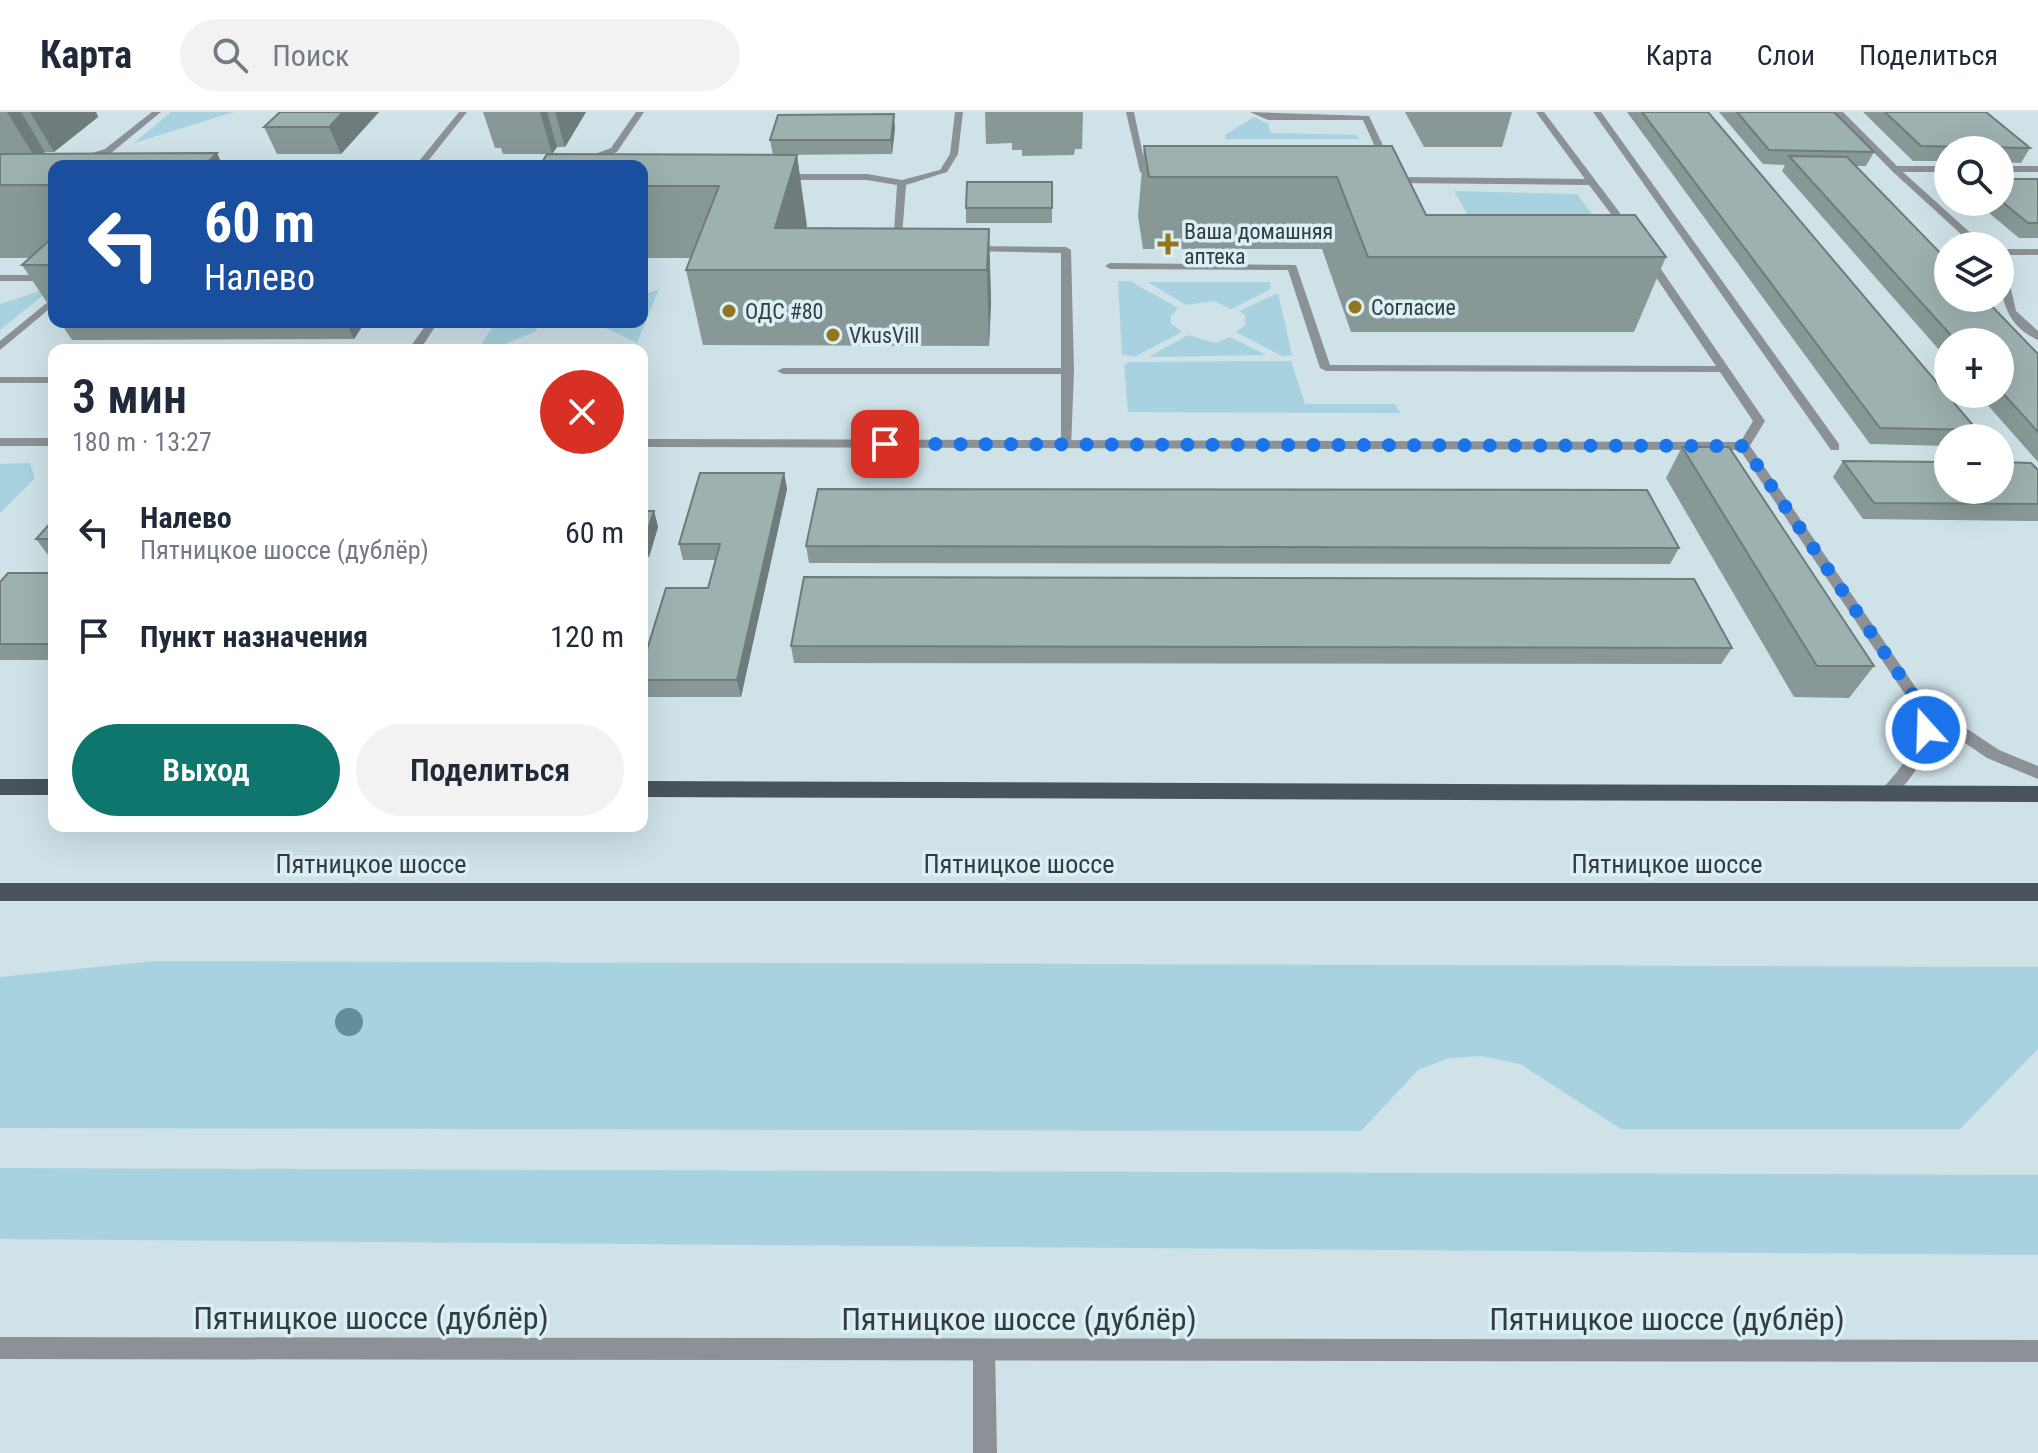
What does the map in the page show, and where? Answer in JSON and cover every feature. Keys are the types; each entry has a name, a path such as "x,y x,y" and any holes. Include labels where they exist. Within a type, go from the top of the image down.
{"main road":[{"path":"0,787 48,787"},
{"path":"648,789 2038,794"},
{"name":"Пятницкое шоссе","path":"0,892 2038,892"}],"street":[{"path":"69,160 108,151 157,112"},
{"path":"424,160 463,112"},
{"path":"585,160 614,150 640,112"},
{"path":"762,177 867,177 902,183 943,172 954,154 959,112"},
{"path":"1130,112 1144,172"},
{"path":"1254,112 1268,117 1366,118 1395,180"},
{"path":"1540,112 1635,240"},
{"path":"1597,112 1835,447"},
{"path":"1838,112 1965,232"},
{"path":"1895,169 1934,169"},
{"path":"2014,169 2038,169"},
{"path":"1383,180 1592,182"},
{"path":"902,183 898,248 913,248"},
{"path":"959,249 1066,250 1067,444"},
{"path":"1644,252 1759,421 1744,446"},
{"path":"2014,252 2038,252"},
{"path":"1110,266 1292,267 1326,368 1726,369"},
{"path":"0,278 48,278"},
{"path":"0,347 48,305"},
{"path":"2011,312 2038,337"},
{"path":"783,371 1068,371"},
{"path":"0,380 48,380"},
{"path":"0,442 48,442"},
{"path":"648,443 1744,446"},
{"path":"1744,446 1920,705 1926,730 1919,753 1887,794"},
{"path":"1920,705 1993,754 2038,773"},
{"name":"Пятницкое шоссе (дублёр)","path":"0,1348 2038,1351"},
{"path":"984,1350 985,1453"}],"shaded area":[{"path":"171,112 234,112 134,143"},
{"path":"1254,117 1268,124 1271,133 1356,135 1360,139 1226,139 1225,135"},
{"path":"1454,191 1577,194 1610,239 1476,229"},
{"path":"1118,281 1130,281 1178,308 1171,316 1171,324 1182,332 1134,357 1122,354"},
{"path":"1148,282 1270,282 1271,289 1231,309 1214,301 1186,305"},
{"path":"48,289 0,330 0,304"},
{"path":"659,289 648,316 648,293"},
{"path":"1278,293 1292,355 1282,356 1236,332 1245,325 1245,315 1239,311"},
{"path":"491,328 536,328 537,331 505,344 482,344"},
{"path":"606,328 643,328 637,343"},
{"path":"1188,335 1215,343 1230,337 1266,355 1149,357"},
{"path":"1291,361 1305,404 1394,404 1401,413 1128,412 1124,365 1129,362"},
{"path":"30,463 35,478 0,513 0,464"},
{"path":"154,961 2038,967 2038,1049 1960,1129 1621,1129 1520,1064 1482,1056 1449,1058 1418,1070 1361,1131 0,1128 0,977"},
{"path":"0,1168 2038,1175 2038,1255 0,1239"}],"building":[{"path":"280,112 343,112 329,127 264,127"},
{"path":"1642,112 1708,112 1934,379 1934,408 1958,408 1972,424 1934,424 1934,429 1880,428"},
{"path":"1737,112 1834,112 1874,152 1769,150"},
{"path":"1885,112 1986,112 2030,148 2014,148 2014,136 1934,136 1934,146 1921,146"},
{"path":"894,114 891,140 770,140 778,115"},
{"path":"1144,146 1392,146 1426,215 1635,215 1666,257 1368,257 1337,177 1149,177"},
{"path":"217,153 210,160 48,160 48,185 0,185 0,154"},
{"path":"547,154 797,155 775,228 989,229 987,270 686,270 719,186 648,186 648,160 544,160"},
{"path":"1789,156 1847,157 1934,247 1934,312 1998,312 2013,328 1944,328"},
{"path":"2014,179 2038,179 2038,223 2028,223 2014,212"},
{"path":"967,182 1052,182 1052,208 966,208"},
{"path":"48,241 48,265 22,265"},
{"path":"2014,329 2038,354 2038,432 2014,405"},
{"path":"1682,447 1729,447 1874,666 1817,666"},
{"path":"1843,461 1934,462 1934,503 1874,503"},
{"path":"2014,462 2031,463 2038,470 2038,504 2014,504"},
{"path":"700,473 784,473 737,680 648,680 648,646 666,588 708,588 720,544 679,544"},
{"path":"818,489 1647,490 1679,548 806,546"},
{"path":"648,511 654,511 648,529"},
{"path":"48,526 48,539 36,539"},
{"path":"8,573 48,573 48,644 0,644 0,582"},
{"path":"804,577 1694,579 1732,648 791,646"}],"place":[{"name":"Ваша домашняя аптека","path":"1168,244"},
{"name":"Согласие","path":"1355,307"},
{"name":"ОДС #80","path":"729,311"},
{"name":"VkusVill","path":"833,335"}],"route":[{"path":"885,444 1744,446 1920,705 1926,730"}]}
